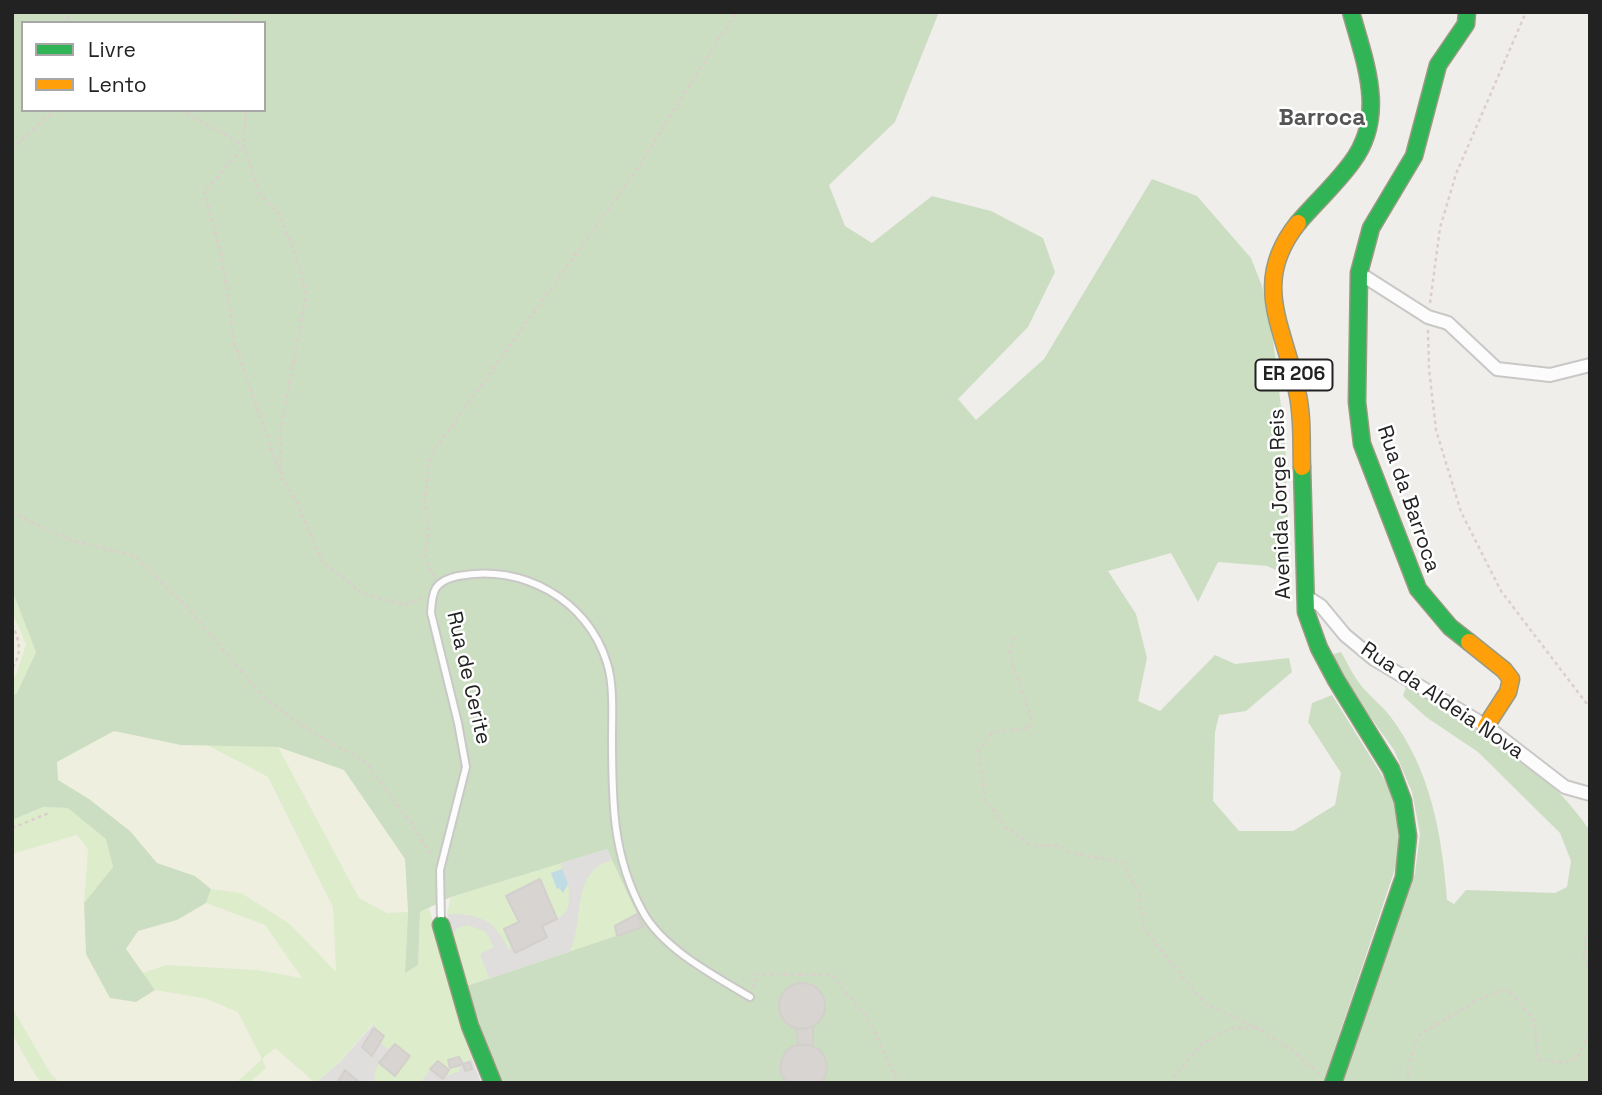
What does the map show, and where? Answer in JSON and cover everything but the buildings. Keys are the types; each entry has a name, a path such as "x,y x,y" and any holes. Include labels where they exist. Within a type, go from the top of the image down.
{"main road":[{"name":"Avenida Jorge Reis","path":"1327,1080 1349,1038 1404,877 1408,852 1404,799 1393,769 1335,681 1319,652 1310,627 1304,595 1300,406 1276,307 1273,275 1288,236 1350,164 1370,131 1372,114 1368,84 1351,12"},
{"name":"Rua da Barroca","path":"1467,12 1465,24 1438,65 1414,156 1371,228 1359,273 1357,402 1362,444 1418,589 1450,627 1504,670 1511,680 1508,692 1486,726"},
{"name":"Rua de Cerite","path":"441,925 470,1026 493,1083"}],"street":[{"path":"1359,273 1428,317 1448,323 1497,369 1550,375 1590,365"},
{"name":"Rua da Aldeia Nova","path":"1304,595 1321,606 1345,635 1374,659 1486,726 1565,787 1590,794"}],"lane":[{"name":"Rua de Cerite","path":"441,925 440,870 466,767 431,613 431,595 438,583 455,577 487,572 527,580 553,591 579,612 595,635 608,665 615,834 642,911 652,927 668,942 750,997"}],"path":[{"path":"438,583 425,559 428,532 425,497 430,456 633,175 736,12"},
{"path":"12,149 53,112"},
{"path":"184,112 244,146"},
{"path":"246,112 244,146 260,194 279,213 298,262 306,295 281,428 281,477"},
{"path":"244,146 204,192 220,253 235,344 281,477 295,499 323,562 362,593 404,605 431,595"},
{"path":"12,511 30,523 71,540 135,556 187,607 262,697 306,729 365,762 412,824 440,870"},
{"path":"12,624 20,643 16,664 12,668"},
{"path":"1014,637 1009,654 1031,718 1029,728 992,732 979,750 985,799 1006,827 1032,846 1058,845 1070,853 1122,862 1139,892 1144,929 1205,1004 1258,1028 1291,1050 1327,1080"},
{"path":"12,828 49,813"},
{"path":"1590,932 1585,934 1584,959 1590,969"},
{"path":"750,997 756,974 832,975 871,1023 898,1083"},
{"path":"1408,1083 1408,1067 1418,1036 1477,1000 1508,989 1535,1022 1537,1059 1563,1063 1577,1057 1590,1033"},
{"path":"1169,1083 1202,1044 1232,1028 1258,1028"}],"shaded area":[{"path":"607,849 643,927 467,986 447,914 451,897"},
{"path":"377,1020 467,1046 481,1083 315,1083 340,1062"}],"green space":[{"path":"12,12 939,12 895,122 829,185 845,226 872,243 932,196 991,211 1043,238 1055,272 1028,327 958,399 976,420 1044,359 1152,179 1197,196 1251,258 1262,286 1273,339 1285,440 1290,576 1267,566 1218,562 1198,602 1171,553 1108,571 1136,614 1147,658 1138,701 1160,711 1215,655 1235,664 1289,658 1292,672 1246,711 1219,715 1215,732 1213,801 1239,831 1293,831 1335,805 1341,773 1308,722 1312,703 1332,695 1396,798 1399,857 1323,1083 502,1083 492,1062 467,986 643,927 607,849 451,897 420,912 418,965 405,973 408,912 405,859 344,770 278,747 181,745 114,731 57,762 58,780 89,799 130,831 157,863 195,876 211,889 206,903 177,920 138,931 126,949 155,990 136,1002 110,998 86,954 84,903 113,867 106,839 68,808 43,807 12,820 12,696 17,693 36,652 12,590"},
{"path":"12,590 36,652 17,693 12,696 12,678 16,675 26,644 12,612"},
{"path":"12,612 26,644 12,678"},
{"path":"1341,652 1360,685 1390,716 1416,758 1438,827 1447,900 1454,904 1466,890 1555,893 1567,887 1571,861 1560,833 1478,752 1426,717 1403,696 1406,687 1471,722 1506,745 1558,791 1590,831 1590,1083 1342,1083 1415,873 1420,834 1412,792 1394,750 1340,675 1330,655"},
{"path":"114,731 181,745 207,745 267,777 333,907 336,973 290,924 241,893 211,889 195,876 157,863 130,831 89,799 58,780 57,762"},
{"path":"207,745 278,747 359,898 387,913 408,912 405,972 418,965 420,912 429,908 472,1060 463,1062 459,1057 448,1060 450,1068 460,1067 460,1071 444,1077 449,1070 437,1061 420,1083 374,1083 379,1063 395,1076 410,1056 395,1044 390,1050 380,1043 384,1036 374,1028 375,1021 340,1062 315,1083 275,1048 262,1059 238,1012 207,999 155,990 143,973 166,965 258,970 302,978 265,925 206,903 211,889 241,893 290,924 336,972 333,907 268,777"},
{"path":"278,747 344,770 405,859 408,912 387,913 359,898"},
{"path":"43,807 69,808 107,839 113,867 84,903 88,849 77,835 12,854 12,820"},
{"path":"76,835 88,849 84,903 86,953 136,1002 155,990 207,999 238,1011 262,1058 275,1048 314,1083 249,1083 266,1068 262,1059 236,1083 60,1083 50,1073 12,1007 12,854"},
{"path":"612,860 637,914 615,926 617,936 570,952 584,886 599,866"},
{"path":"561,863 562,869 551,873 565,885 568,884 568,904 562,916 557,919 540,879 507,896 519,922 504,930 512,947 509,950 498,931 485,920 468,915 447,914 451,897"},
{"path":"206,903 265,925 303,978 258,970 166,965 143,973 126,949 138,931 177,920"},
{"path":"468,925 486,932 494,947 480,954 489,978 467,986 453,936 456,929"},
{"path":"12,1007 50,1073 60,1083 42,1083 36,1076 12,1034"},
{"path":"12,1034 35,1076 42,1083 12,1083"},
{"path":"262,1059 266,1068 249,1083 236,1083"}],"water":[{"path":"562,869 568,884 563,893 557,889 551,873"}],"traffic: fast":[{"path":"1298,223 1352,162 1363,144 1369,126 1370,88 1351,12"},
{"path":"1467,12 1466,24 1438,65 1414,156 1371,228 1359,273 1357,402 1362,444 1418,589 1450,627 1469,642"},
{"path":"1302,467 1306,612 1319,648 1336,680 1391,769 1403,801 1408,836 1404,877 1333,1083"},
{"path":"441,925 470,1026 493,1083"}],"traffic: slow":[{"path":"1298,223 1284,245 1276,265 1273,285 1279,325 1299,400 1302,467"},
{"path":"1469,642 1504,670 1511,679 1508,692 1486,726"}],"district":[{"name":"Barroca","path":"1322,119"}]}
